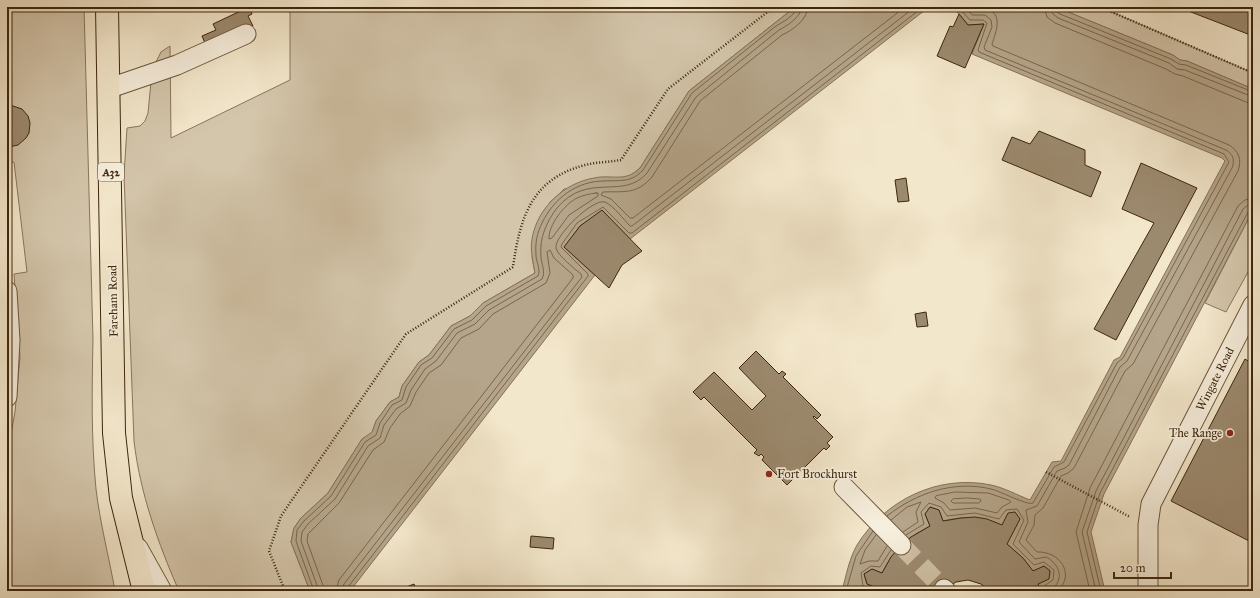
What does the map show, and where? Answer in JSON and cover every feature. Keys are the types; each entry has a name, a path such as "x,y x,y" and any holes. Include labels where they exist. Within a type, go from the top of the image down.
{"main road":[{"name":"Fareham Road","path":"107,7 110,88 114,434 121,498 144,591"}],"street":[{"path":"110,88 177,65 246,34"},
{"path":"7,291 10,340 7,397"},
{"name":"Wingate Road","path":"1148,591 1148,525 1151,504 1253,305"},
{"path":"844,487 901,545"},
{"path":"130,535 162,591"}],"path":[{"path":"285,591 269,551 281,516 406,334 513,267 522,219 532,201 543,186 564,173 585,166 622,160 668,89 774,7"},
{"path":"1100,7 1253,73"},
{"path":"1046,472 1118,512"}],"shaded area":[{"path":"7,7 84,7 93,339 93,451 98,502 115,591 7,591 7,455 15,412 20,357 14,274 27,272 14,162 7,162"},
{"path":"290,7 795,7 689,91 640,168 629,177 564,189 550,202 532,257 535,273 483,303 470,316 451,326 429,355 419,362 402,386 399,397 390,402 376,421 372,433 362,439 328,493 301,518 294,528 291,542 310,591 179,591 164,555 145,499 134,441 124,175 127,128 140,126 145,121 148,113 151,82 155,64 161,52 170,46 171,138 290,80"},
{"path":"1056,7 1106,7 1105,9 1253,73 1253,89 1187,61 1180,60 1173,55"},
{"path":"1253,210 1253,263 1226,312 1205,303"}],"water":[{"path":"795,7 929,7 630,239 602,211 580,226 565,247 595,275 350,591 310,591 291,542 294,528 301,518 328,493 362,439 372,432 376,421 390,402 399,397 402,386 419,362 429,355 451,326 470,316 483,303 535,273 531,243 535,228 546,207 563,191 572,185 594,178 624,177 634,173 640,168 689,91"},
{"path":"953,7 1056,7 1173,55 1180,60 1187,61 1253,89 1253,210 1104,494 1091,532 1105,591 1041,591 1038,584 1049,579 1050,570 1044,566 1033,571 1023,558 1007,544 1020,519 1015,512 1008,514 1002,525 980,518 958,518 943,521 939,510 930,507 925,514 930,526 902,545 886,565 882,573 872,569 864,574 867,584 877,588 877,591 842,591 854,550 869,529 882,515 898,503 915,494 933,487 952,483 971,483 996,486 1030,500 1052,462 1061,461 1114,360 1120,357 1225,161 1222,158 972,54 984,24 968,25"}],"building":[{"path":"249,7 252,14 248,16 253,26 207,48 202,36 216,30 213,24"},
{"path":"1178,7 1253,7 1253,36"},
{"path":"959,14 968,25 984,24 965,68 937,56 950,26 953,27"},
{"path":"7,104 22,109 28,116 30,123 29,133 26,138 18,145 9,147 7,147"},
{"path":"1039,131 1085,150 1085,165 1101,172 1091,197 1002,160 1012,137 1030,144"},
{"path":"1141,163 1197,188 1116,340 1094,329 1154,223 1122,209"},
{"path":"906,178 909,201 898,202 895,180"},
{"path":"602,210 642,251 622,265 609,288 564,247 580,226"},
{"path":"926,312 928,326 917,327 915,314"},
{"path":"756,351 779,374 782,371 786,374 783,377 821,415 817,419 814,416 813,417 833,437 827,443 830,446 826,450 824,448 787,485 762,460 764,457 761,454 759,456 754,453 757,450 704,397 701,400 693,392 714,372 752,410 766,396 739,368"},
{"name":"The Range","path":"1245,359 1253,364 1253,543 1171,501"},
{"path":"930,507 939,510 943,521 975,517 987,519 1002,525 1008,513 1015,512 1020,519 1007,544 1023,558 1033,571 1044,566 1050,571 1049,579 1038,584 1041,591 989,591 981,584 968,580 956,582 942,591 877,591 877,588 867,584 864,574 872,569 882,573 891,557 901,545 911,537 930,526 925,514"},
{"path":"531,536 554,538 553,549 530,547"},
{"path":"414,584 417,591 396,591"}],"tunnel":[{"path":"901,545 944,589"}],"place":[{"name":"The Range","path":"1230,433"},
{"name":"Fort Brockhurst","path":"769,474"}]}
